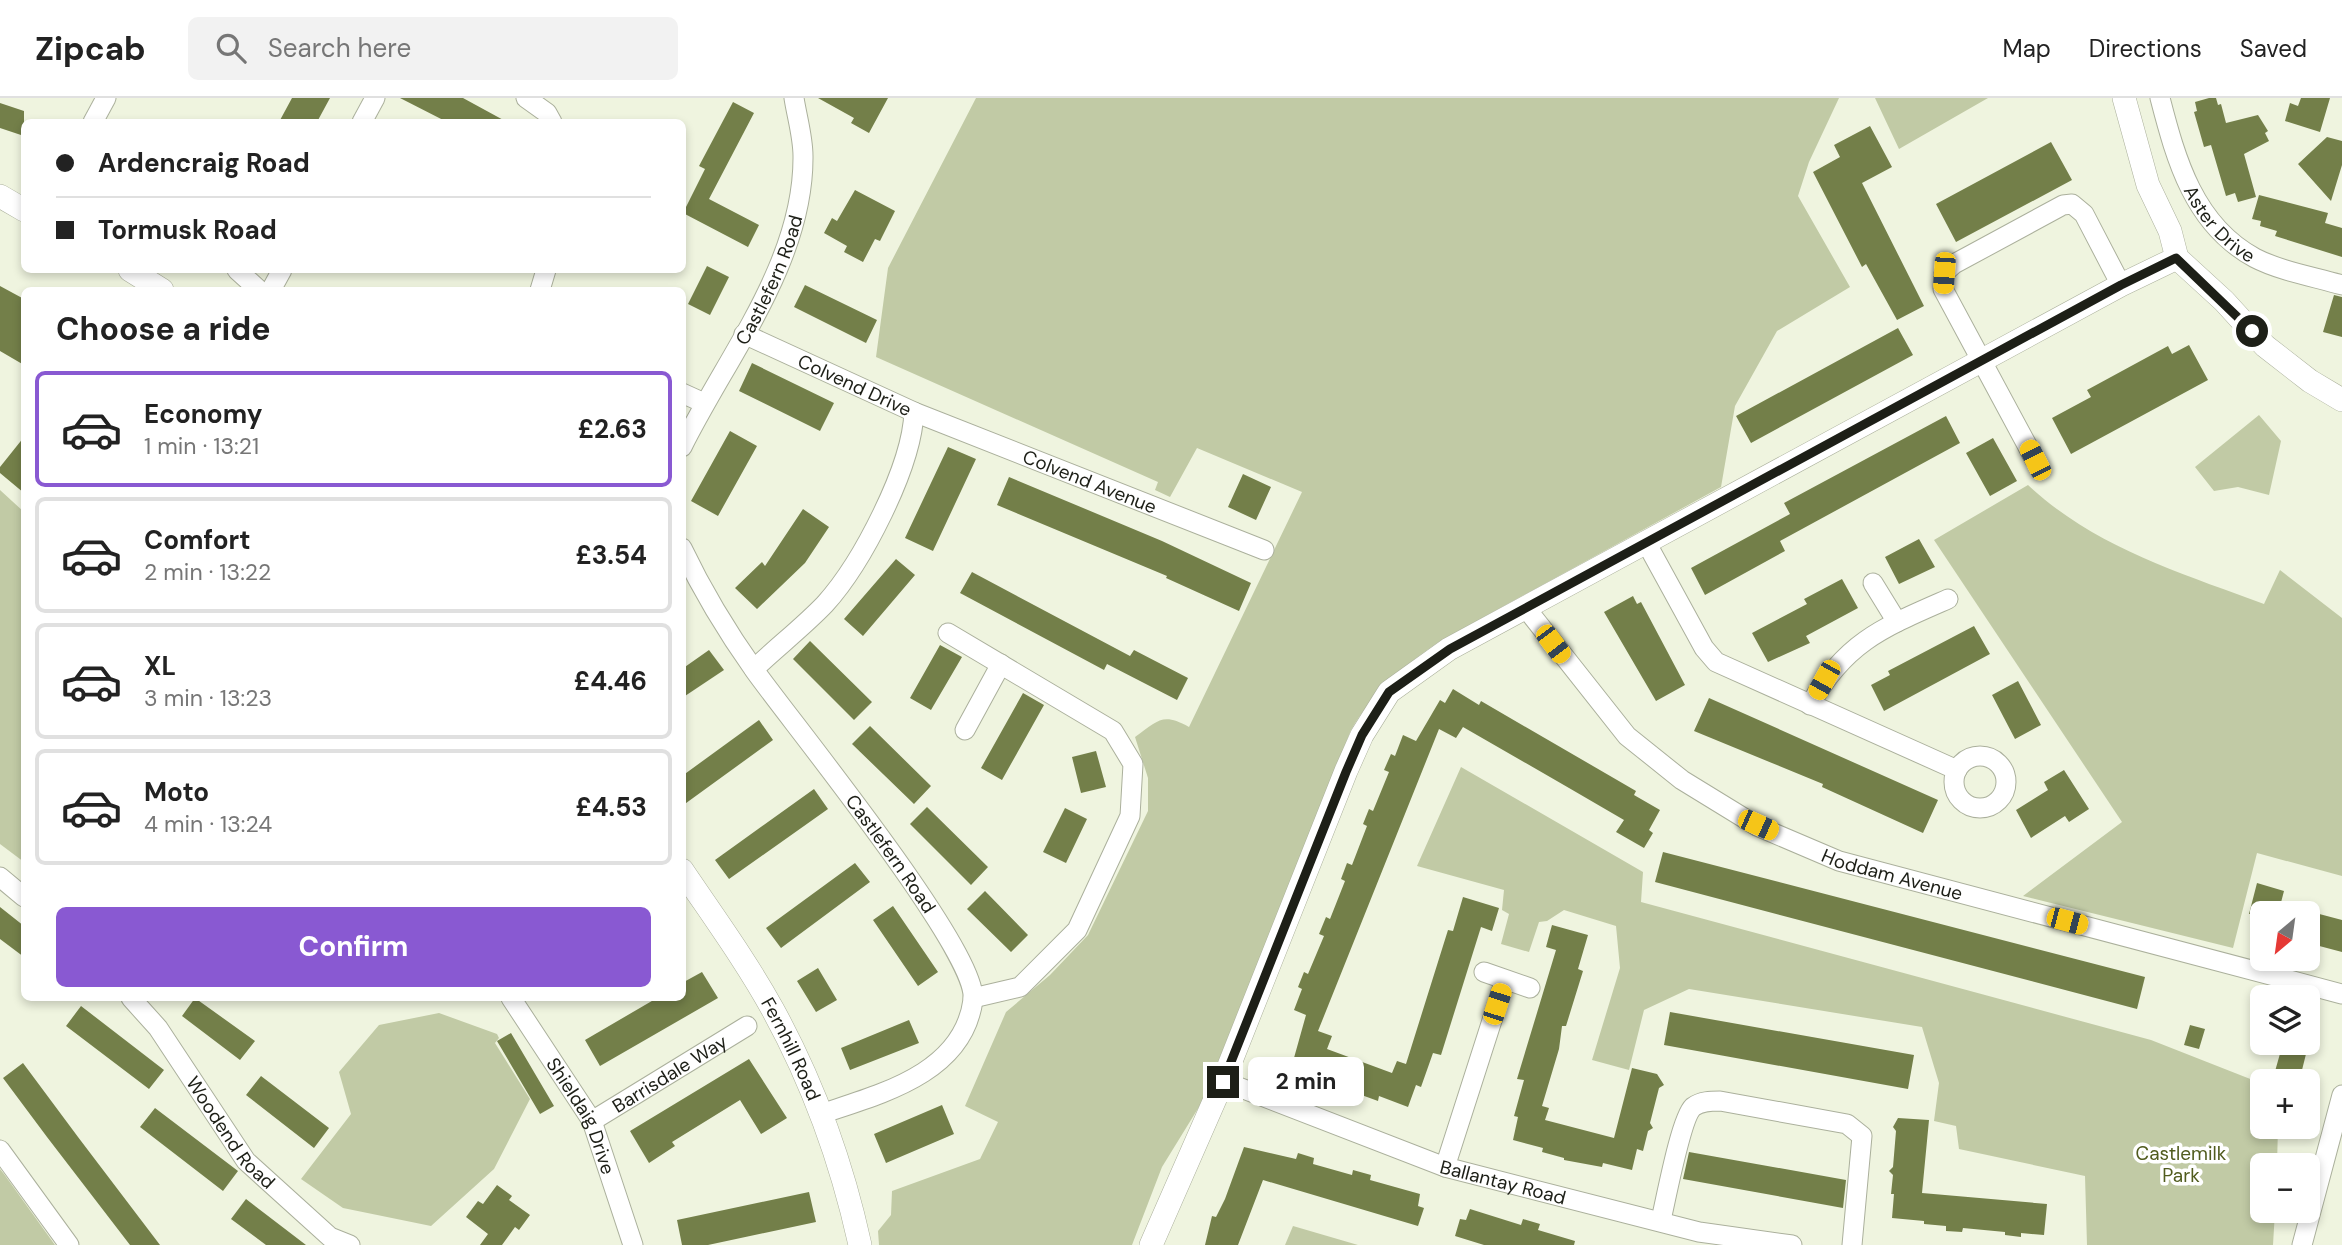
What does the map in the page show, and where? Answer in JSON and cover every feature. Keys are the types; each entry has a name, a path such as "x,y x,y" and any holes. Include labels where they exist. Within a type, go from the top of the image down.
{"street":[{"path":"364,119 375,98"},
{"path":"526,98 547,113 550,119"},
{"name":"Castlefern Road","path":"686,439 775,275 795,217 803,156 794,98"},
{"path":"2124,98 2148,185 2170,232 2176,258 2224,301 2265,346 2310,381 2342,400"},
{"name":"Aster Drive","path":"2160,98 2183,178 2210,223 2256,258 2342,285"},
{"path":"94,119 102,99"},
{"path":"0,196 21,208"},
{"path":"2035,460 1943,289 1944,273 1954,264 2063,205 2072,204 2084,214 2121,285"},
{"path":"1151,1245 1223,1082 1346,772 1362,735 1389,692 1450,649 1525,607 1647,544 2121,285 2176,258"},
{"path":"135,273 157,287"},
{"path":"240,273 256,287"},
{"name":"Colvend Drive","path":"744,334 914,412 913,433 895,484 864,551 825,603 754,669"},
{"path":"686,395 704,403"},
{"name":"Colvend Avenue","path":"914,412 1264,550"},
{"path":"1647,544 1704,648 1716,662 1957,770"},
{"name":"Castlefern Road","path":"686,555 754,669 930,907 966,970 973,998"},
{"path":"1873,583 1897,622"},
{"path":"1810,705 1824,680 1850,650 1897,622 1948,599"},
{"name":"Hoddam Avenue","path":"1525,607 1627,736 1706,797 1758,825 1839,861 2342,994"},
{"path":"821,1114 897,1088 941,1060 962,1031 973,998 1020,987 1076,930 1130,816 1133,764 1113,731 948,633"},
{"path":"965,730 1001,664"},
{"name":"Fernhill Road","path":"686,876 773,1011 821,1114 849,1193 860,1245"},
{"path":"0,877 21,894"},
{"path":"1484,972 1530,988"},
{"path":"1445,1167 1506,980"},
{"name":"Woodend Road","path":"134,1001 158,1028 246,1161 330,1237 350,1245"},
{"name":"Shieldaig Drive","path":"513,1001 592,1121 633,1245"},
{"name":"Barrisdale Way","path":"592,1121 747,1026"},
{"name":"Ballantay Road","path":"1223,1082 1445,1167 1661,1220 1698,1238 1792,1245"},
{"path":"2302,1245 2342,1095"},
{"path":"1661,1220 1684,1127 1692,1108 1706,1101 1720,1101 1847,1125 1862,1136 1852,1245"},
{"path":"0,1150 69,1245"}],"green space":[{"path":"976,98 1839,98 1809,162 1798,196 1850,287 1777,331 1735,406 1721,487 1440,641 1401,670 1360,716 1351,730 1202,1102 1162,1167 1132,1245 879,1245 878,1231 891,1215 892,1191 980,1159 998,1122 965,1106 1006,1012 1050,975 1088,935 1148,811 1148,778 1135,737 1160,720 1172,720 1189,727 1302,492 1197,448 1170,497 1155,490 1158,482 876,357 888,268"},
{"path":"1875,98 1988,98 1899,149"},
{"path":"2259,415 2281,441 2269,495 2238,487 2214,491 2195,467"},
{"path":"2028,485 2081,525 2110,542 2170,569 2264,604 2280,570 2342,618 2342,876 2257,853 2233,948 2023,896 2122,822 1934,540"},
{"path":"0,490 21,509 21,860 0,844"},
{"name":"Castlemilk Park","path":"1461,767 1643,872 1641,902 2151,1040 2250,1079 2250,1139 2278,1139 2277,1153 2250,1153 2250,1223 2274,1223 2273,1245 2087,1245 2085,1176 1959,1149 1956,1126 1934,1121 1939,1083 1922,1027 1689,989 1644,1010 1629,1070 1592,1060 1620,968 1616,926 1564,910 1547,921 1539,922 1529,952 1501,944 1509,914 1502,910 1504,890 1417,866"},
{"path":"439,1013 497,1034 499,1038 495,1043 530,1099 494,1169 431,1226 343,1208 301,1179 351,1114 339,1072 379,1025"},
{"path":"0,1169 4,1174 55,1245 0,1245"},
{"path":"1293,1226 1358,1245 1285,1245"}],"building":[{"path":"292,98 330,98 319,119 281,119"},
{"path":"400,98 463,98 502,119 441,119"},
{"path":"818,98 888,98 869,133 851,123 854,118"},
{"path":"2216,98 2218,105 2221,104 2226,123 2258,115 2268,131 2265,133 2269,141 2244,154 2256,197 2238,202 2235,193 2226,196 2211,145 2204,147 2194,112 2197,111 2195,102"},
{"path":"2301,98 2330,98 2320,132 2285,121 2290,103 2298,106"},
{"path":"733,102 754,113 709,199 759,225 748,247 686,215 686,207 705,169 699,166"},
{"path":"0,103 24,111 21,135 0,128"},
{"path":"1870,126 1892,167 1862,183 1924,306 1897,320 1866,264 1862,267 1813,172 1840,157 1834,145"},
{"path":"2327,137 2342,141 2342,165 2331,201 2298,164"},
{"path":"2051,142 2072,180 1956,242 1936,204"},
{"path":"855,190 895,211 880,241 875,239 863,262 844,252 847,246 824,233 832,218 837,221"},
{"path":"2259,195 2328,213 2325,223 2342,228 2342,257 2275,236 2277,231 2260,226 2261,221 2252,219"},
{"path":"707,266 729,277 710,315 688,304"},
{"path":"805,285 877,320 866,343 794,307"},
{"path":"0,286 21,297 21,363 0,351"},
{"path":"2334,295 2342,297 2342,337 2323,332"},
{"path":"1898,328 1913,355 1751,443 1736,416"},
{"path":"2189,345 2208,380 2071,454 2052,418 2091,397 2087,390 2168,346 2172,354"},
{"path":"752,363 834,403 820,431 739,391"},
{"path":"1946,416 1960,443 1780,541 1785,551 1705,595 1691,568 1790,514 1784,503"},
{"path":"730,431 757,446 718,516 691,501"},
{"path":"1993,438 2017,481 1990,496 1966,453"},
{"path":"21,441 21,490 0,473 0,467"},
{"path":"948,447 976,459 933,551 905,538"},
{"path":"1243,474 1271,487 1256,520 1228,507"},
{"path":"1009,477 1162,541 1251,583 1239,611 1166,578 1167,576 997,505"},
{"path":"803,509 829,527 805,563 757,609 735,588 762,562 765,566"},
{"path":"1919,539 1935,567 1899,584 1885,557"},
{"path":"896,559 915,575 863,636 844,619"},
{"path":"972,572 1130,656 1134,650 1188,678 1177,700 1107,664 1104,670 960,593"},
{"path":"1842,579 1858,608 1806,636 1810,643 1768,662 1752,633 1807,604 1804,599"},
{"path":"1633,596 1637,604 1641,602 1685,685 1656,701 1604,612"},
{"path":"1974,626 1990,654 1884,711 1871,685 1890,675 1888,671"},
{"path":"810,641 872,702 854,720 793,659"},
{"path":"940,645 962,657 931,710 910,698"},
{"path":"709,650 724,670 686,695 686,666"},
{"path":"2018,681 2041,725 2015,739 1992,695"},
{"path":"1453,689 1479,705 1481,701 1636,791 1634,795 1660,810 1649,830 1653,833 1644,848 1616,832 1624,820 1569,788 1463,727 1456,738 1439,729 1318,1031 1332,1036 1327,1049 1392,1073 1397,1061 1406,1064 1448,930 1453,931 1463,897 1499,908 1492,931 1481,927 1441,1055 1433,1053 1421,1087 1416,1085 1408,1107 1379,1096 1378,1101 1356,1093 1355,1095 1320,1080 1322,1076 1292,1065 1306,1015 1294,1010 1302,989 1298,987 1304,972 1308,974 1324,936 1319,934 1326,917 1330,919 1345,881 1341,879 1347,863 1352,865 1367,826 1363,824 1369,809 1373,811 1389,772 1384,770 1391,754 1395,756 1403,735 1416,741 1440,700 1445,703"},
{"path":"1023,693 1044,705 1002,780 981,768"},
{"path":"1709,698 1938,800 1923,833 1822,787 1823,784 1694,731"},
{"path":"759,720 773,740 686,803 686,773"},
{"path":"870,726 931,786 914,804 852,744"},
{"path":"1096,751 1106,787 1081,793 1072,757"},
{"path":"2064,770 2089,809 2069,822 2065,816 2031,838 2016,810 2048,790 2044,782"},
{"path":"814,789 828,809 729,879 715,860"},
{"path":"927,807 988,867 971,885 910,824"},
{"path":"1065,808 1087,819 1066,863 1043,852"},
{"path":"1663,852 2145,977 2137,1009 1655,882"},
{"path":"855,863 870,882 781,948 766,928"},
{"path":"2257,883 2284,891 2281,901 2252,901"},
{"path":"985,891 1028,935 1011,952 967,909"},
{"path":"893,906 938,972 918,986 873,920"},
{"path":"0,907 21,924 21,955 0,939"},
{"path":"2320,914 2342,920 2342,952 2320,946"},
{"path":"1552,925 1588,935 1578,969 1583,971 1566,1026 1562,1026 1559,1049 1542,1106 1549,1108 1545,1120 1614,1138 1632,1068 1657,1074 1664,1085 1659,1088 1650,1123 1653,1128 1648,1131 1643,1151 1637,1149 1632,1170 1603,1163 1602,1167 1564,1160 1542,1152 1543,1148 1513,1140 1518,1117 1514,1116 1524,1080 1517,1079 1556,950 1546,947"},
{"path":"818,968 837,1000 816,1012 797,981"},
{"path":"702,972 718,998 600,1066 585,1040 652,1001 686,1001 686,981"},
{"path":"193,1001 199,1001 255,1041 240,1060 182,1016"},
{"path":"81,1006 164,1070 149,1089 66,1026"},
{"path":"1670,1012 1914,1055 1908,1089 1664,1045"},
{"path":"909,1020 919,1043 850,1070 841,1048"},
{"path":"2190,1025 2205,1029 2199,1049 2184,1045"},
{"path":"511,1033 554,1106 540,1114 497,1041"},
{"path":"2280,1055 2306,1055 2302,1069 2276,1069"},
{"path":"749,1059 787,1118 761,1134 740,1100 672,1142 675,1146 649,1163 630,1131"},
{"path":"23,1063 160,1245 130,1245 47,1137 3,1078"},
{"path":"261,1076 329,1128 314,1148 246,1095"},
{"path":"942,1105 954,1134 886,1163 874,1134"},
{"path":"155,1108 238,1171 223,1191 140,1127"},
{"path":"1898,1118 1929,1120 1922,1193 2047,1204 2044,1235 2021,1233 2021,1237 2005,1235 2005,1232 1963,1228 1962,1232 1946,1231 1946,1226 1892,1218 1893,1175 1889,1171 1893,1167 1896,1131 1893,1127"},
{"path":"1244,1147 1296,1159 1298,1153 1314,1158 1313,1164 1352,1175 1353,1170 1371,1175 1370,1180 1420,1194 1418,1206 1424,1208 1418,1226 1263,1180 1238,1245 1205,1245 1212,1216 1216,1217 1225,1199"},
{"path":"1689,1152 1846,1180 1843,1208 1683,1179"},
{"path":"497,1185 512,1196 509,1200 530,1215 519,1230 515,1227 502,1245 480,1245 488,1234 466,1217 478,1201 483,1204"},
{"path":"809,1192 816,1222 708,1245 682,1245 677,1220"},
{"path":"246,1199 306,1245 266,1245 231,1219"},
{"path":"1470,1209 1521,1225 1523,1219 1540,1224 1538,1230 1575,1241 1574,1245 1484,1245 1455,1236 1460,1219 1466,1220"}],"route":[{"path":"1223,1082 1346,772 1362,735 1389,692 1450,649 1525,607 1671,531 2121,285 2176,258 2197,275 2252,331"}]}
